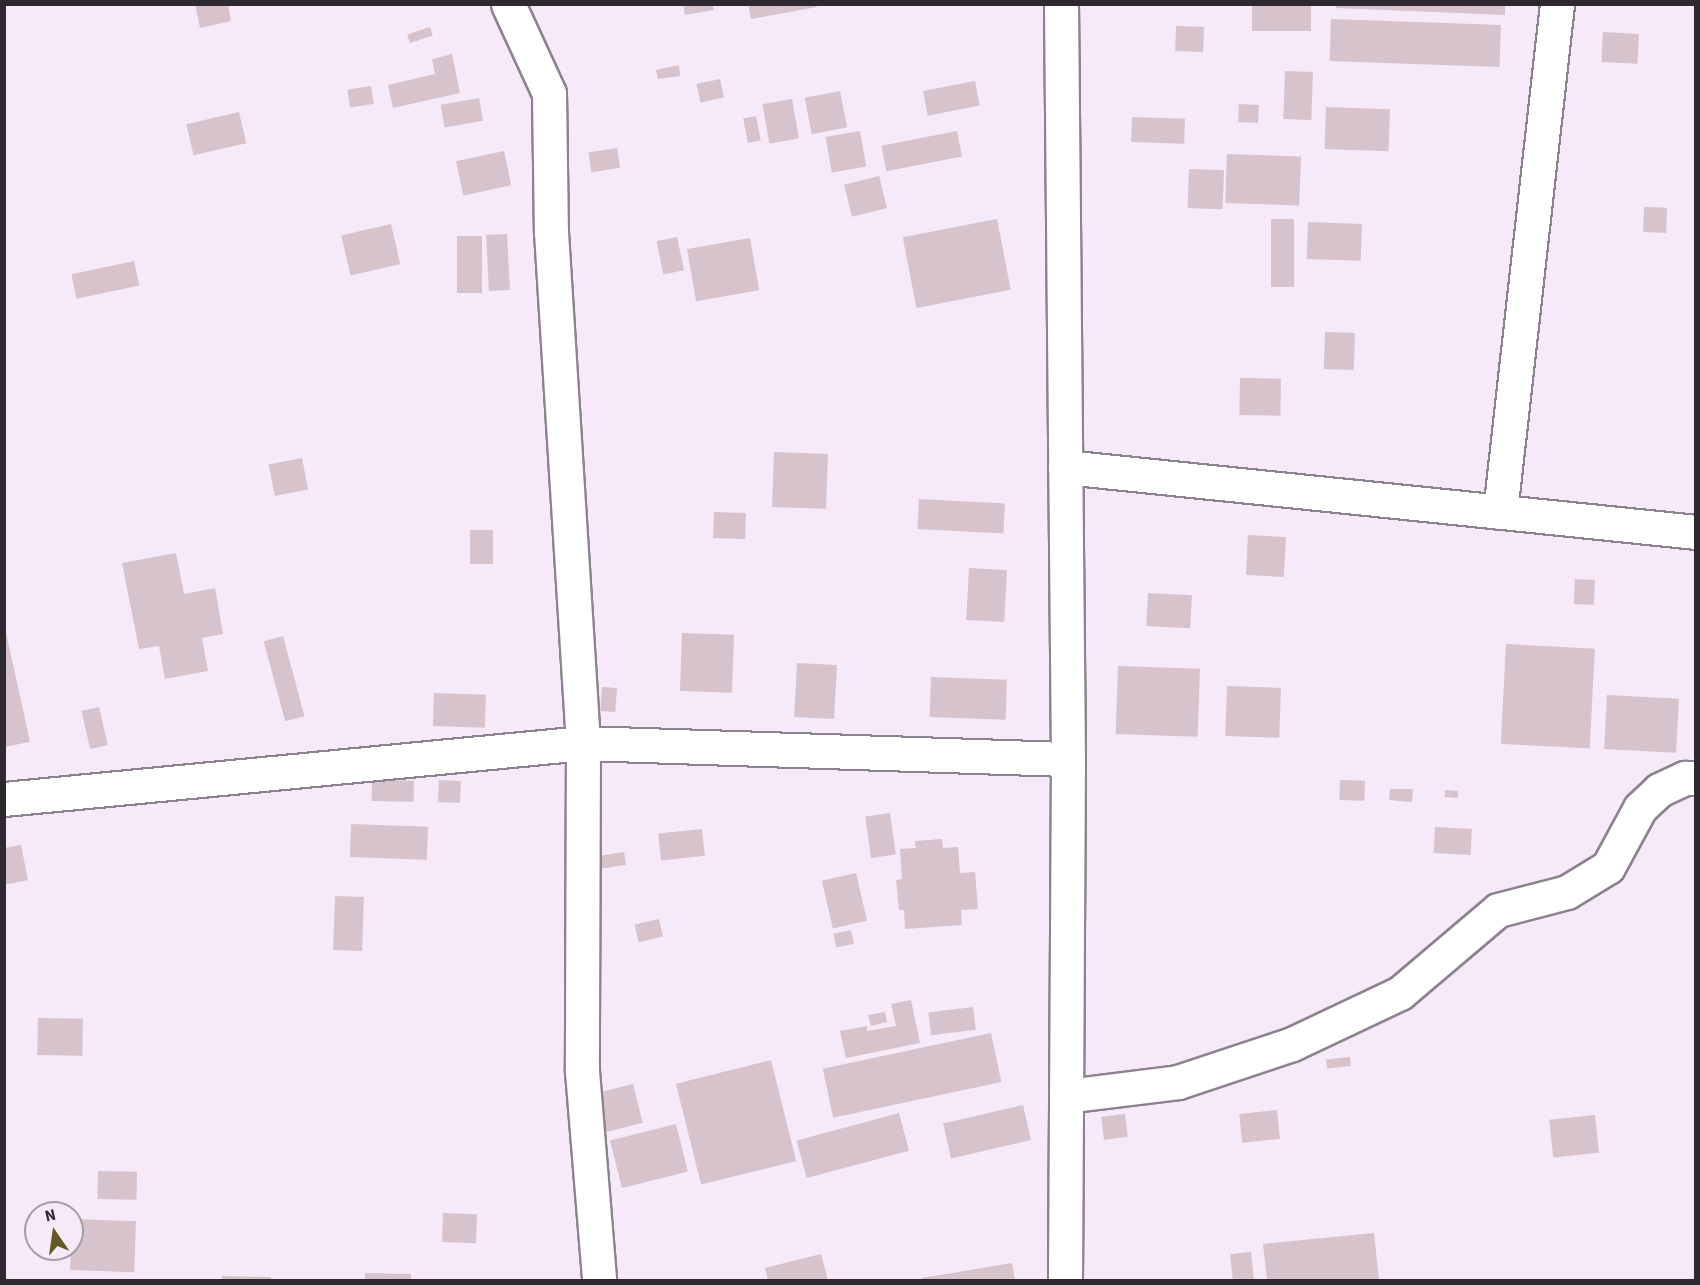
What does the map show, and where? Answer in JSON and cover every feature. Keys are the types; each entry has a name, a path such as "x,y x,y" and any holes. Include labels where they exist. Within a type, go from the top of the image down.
{"street":[{"path":"508,4 549,93 551,232 583,743 582,1071 599,1281"},
{"path":"1061,4 1068,759 1065,1281"},
{"path":"1500,512 1557,4"},
{"path":"1065,467 1695,532"},
{"path":"4,799 583,743 1068,759"},
{"path":"1066,1096 1178,1082 1292,1044 1400,993 1498,910 1567,892 1608,867 1640,808 1659,790 1685,778 1695,778"}],"building":[{"path":"195,4 228,4 231,21 200,28"},
{"path":"683,4 712,4 714,10 685,15"},
{"path":"748,4 816,4 817,7 751,19"},
{"path":"1252,4 1311,4 1311,31 1252,31"},
{"path":"1336,4 1505,4 1505,15 1336,8"},
{"path":"1331,19 1501,25 1499,67 1330,61"},
{"path":"1176,26 1204,27 1203,52 1175,51"},
{"path":"430,27 433,36 410,43 407,34"},
{"path":"1603,32 1639,34 1637,64 1601,62"},
{"path":"452,54 460,93 393,108 388,85 435,74 432,59"},
{"path":"679,65 680,76 658,79 656,70"},
{"path":"1285,71 1313,72 1311,120 1283,119"},
{"path":"720,79 724,98 700,103 697,84"},
{"path":"975,81 980,106 928,116 923,91"},
{"path":"371,86 374,104 350,108 347,90"},
{"path":"840,91 847,127 812,134 805,98"},
{"path":"479,98 483,121 445,127 441,105"},
{"path":"792,99 799,138 769,144 762,104"},
{"path":"1239,104 1259,105 1258,123 1238,122"},
{"path":"1326,107 1390,109 1388,151 1325,149"},
{"path":"239,112 246,143 194,155 186,124"},
{"path":"756,116 761,141 748,143 743,118"},
{"path":"1132,117 1185,119 1184,144 1131,142"},
{"path":"860,131 866,166 832,173 826,137"},
{"path":"957,131 962,157 886,171 881,146"},
{"path":"617,148 620,168 591,172 588,153"},
{"path":"504,151 511,185 463,195 456,161"},
{"path":"1227,154 1301,157 1299,206 1225,203"},
{"path":"1189,169 1224,170 1223,209 1188,208"},
{"path":"879,176 887,208 852,217 844,185"},
{"path":"1644,207 1667,208 1666,233 1643,232"},
{"path":"997,219 1011,290 917,308 903,237"},
{"path":"1271,219 1294,219 1294,287 1271,287"},
{"path":"1308,222 1362,224 1361,261 1307,259"},
{"path":"391,224 400,264 351,275 341,235"},
{"path":"507,234 510,290 489,291 486,235"},
{"path":"457,236 482,236 482,293 457,293"},
{"path":"677,237 684,270 664,275 656,241"},
{"path":"750,238 759,290 696,301 687,249"},
{"path":"134,261 139,285 77,299 71,274"},
{"path":"1325,332 1355,333 1354,370 1324,369"},
{"path":"1240,378 1281,379 1280,416 1239,415"},
{"path":"774,452 828,454 826,509 772,507"},
{"path":"302,458 308,489 275,496 269,464"},
{"path":"919,499 1005,504 1003,533 917,529"},
{"path":"714,512 746,513 745,539 713,538"},
{"path":"470,530 493,530 493,564 470,564"},
{"path":"1248,535 1286,537 1284,577 1246,575"},
{"path":"176,553 184,594 215,588 223,634 202,638 208,671 165,679 159,646 139,649 122,563"},
{"path":"969,568 1007,570 1004,622 966,620"},
{"path":"1575,579 1595,580 1594,605 1574,604"},
{"path":"1148,593 1192,595 1190,628 1146,626"},
{"path":"4,623 30,742 4,747"},
{"path":"682,633 734,635 732,693 680,691"},
{"path":"283,636 304,716 285,721 264,641"},
{"path":"1506,644 1595,649 1590,749 1501,744"},
{"path":"797,663 837,665 834,719 794,717"},
{"path":"1118,666 1200,669 1198,737 1116,734"},
{"path":"931,677 1007,680 1006,720 930,717"},
{"path":"1227,686 1281,688 1279,738 1225,736"},
{"path":"602,687 617,688 615,712 600,711"},
{"path":"434,693 486,695 485,728 433,726"},
{"path":"1607,695 1679,699 1676,753 1604,749"},
{"path":"99,707 108,745 90,749 81,711"},
{"path":"372,780 414,781 414,802 372,801"},
{"path":"439,780 461,781 460,803 438,802"},
{"path":"1340,780 1365,781 1364,801 1339,800"},
{"path":"1390,789 1413,789 1412,802 1389,800"},
{"path":"1445,790 1458,791 1457,798 1445,797"},
{"path":"890,813 896,855 871,858 865,816"},
{"path":"351,824 428,827 427,860 350,857"},
{"path":"1435,827 1472,829 1471,855 1434,853"},
{"path":"702,829 705,856 661,860 658,834"},
{"path":"942,839 943,848 958,847 960,873 975,872 978,909 961,910 962,925 905,929 904,910 899,910 896,880 902,879 900,849 916,848 915,841"},
{"path":"21,845 28,880 4,885 4,848"},
{"path":"624,852 626,865 602,869 600,856"},
{"path":"856,873 867,921 833,929 822,881"},
{"path":"335,896 364,897 362,951 333,950"},
{"path":"659,919 663,937 639,942 635,925"},
{"path":"851,930 854,944 836,947 833,934"},
{"path":"911,1000 920,1043 846,1058 840,1031 867,1026 867,1031 896,1026 891,1004"},
{"path":"973,1007 976,1030 931,1035 928,1012"},
{"path":"885,1012 887,1022 871,1026 868,1015"},
{"path":"38,1018 83,1019 82,1056 37,1055"},
{"path":"991,1033 1001,1082 833,1118 823,1069"},
{"path":"1350,1057 1351,1066 1327,1068 1326,1060"},
{"path":"771,1060 796,1161 701,1185 676,1084"},
{"path":"633,1084 643,1123 601,1133 591,1094"},
{"path":"1023,1105 1031,1140 951,1159 943,1123"},
{"path":"1277,1110 1280,1139 1242,1143 1239,1114"},
{"path":"899,1113 909,1151 807,1178 797,1140"},
{"path":"1125,1114 1128,1137 1104,1140 1101,1117"},
{"path":"1595,1115 1599,1153 1553,1158 1549,1120"},
{"path":"676,1124 688,1172 622,1188 610,1140"},
{"path":"98,1171 137,1172 137,1200 98,1199"},
{"path":"443,1213 477,1214 476,1243 442,1242"},
{"path":"84,1219 136,1221 134,1272 70,1270 71,1261 84,1261"},
{"path":"1374,1233 1379,1280 1267,1280 1263,1244"},
{"path":"1251,1252 1254,1280 1233,1280 1230,1254"},
{"path":"821,1254 828,1280 768,1280 765,1268"},
{"path":"1012,1263 1015,1280 922,1280 922,1278"},
{"path":"365,1273 411,1274 411,1280 365,1280"},
{"path":"222,1276 271,1277 271,1280 222,1280"}]}
